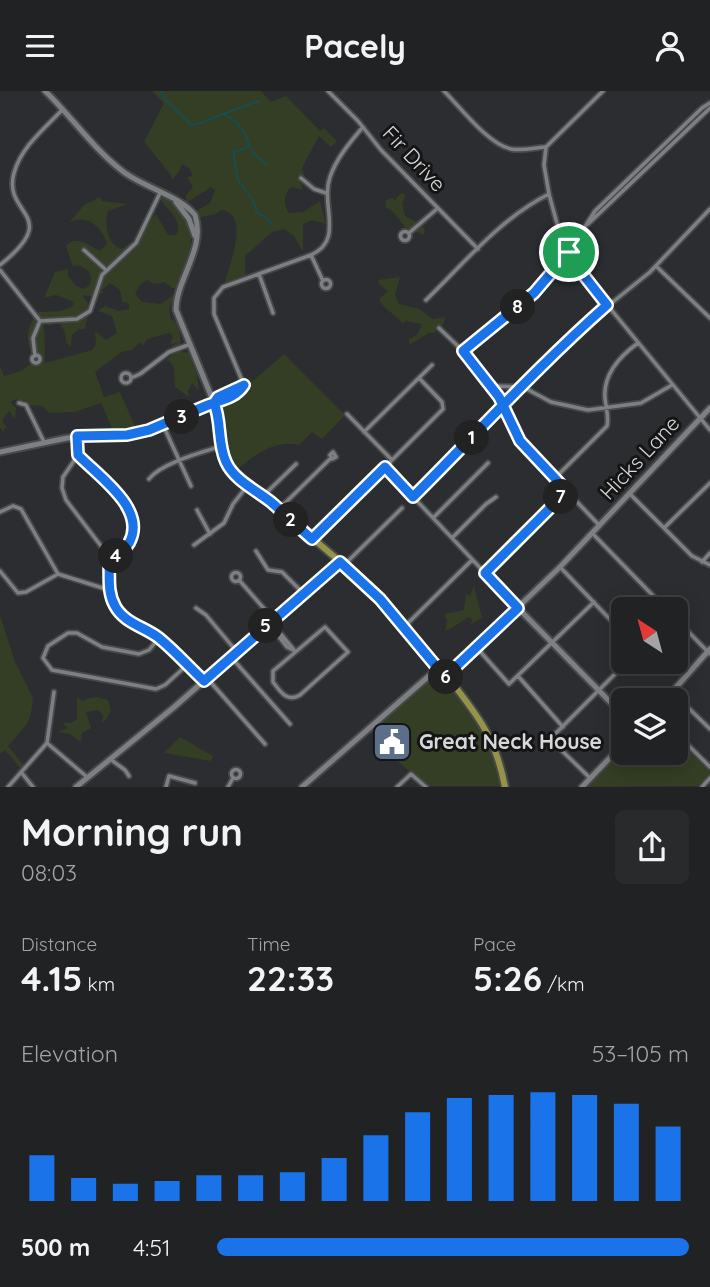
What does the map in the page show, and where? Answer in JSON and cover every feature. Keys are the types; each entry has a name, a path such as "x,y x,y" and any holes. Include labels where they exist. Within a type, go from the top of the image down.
{"main road":[{"path":"45,91 90,143 127,174 174,200 189,219 194,230 194,247 176,303 177,316 220,419 222,446 229,467 371,588 450,680 488,732 501,762 503,786"},
{"path":"0,452 77,436 127,435 163,425 214,403"},
{"name":"Hicks Lane","path":"445,677 560,567 710,408"},
{"path":"76,786 342,563"},
{"path":"518,608 611,703"},
{"path":"676,688 709,652"},
{"path":"302,786 438,668"},
{"path":"582,786 611,756"}],"street":[{"name":"Fir Drive","path":"328,91 381,150 478,249"},
{"path":"444,91 490,138 500,145 519,150 546,147 603,91"},
{"path":"463,351 534,293 569,252 595,211 702,108 710,105"},
{"path":"586,226 661,156 710,105"},
{"path":"40,321 0,268 22,247 29,233 29,220 13,187 16,168 33,140 63,109"},
{"path":"214,403 218,397 244,385 214,314 216,294 223,287 311,255 324,247 330,237 326,193 330,178 338,161 363,127"},
{"path":"546,147 544,165 549,194 559,231 578,268 710,430"},
{"path":"657,151 661,156"},
{"path":"301,178 314,189 326,193"},
{"path":"40,321 77,319 86,315 92,307 105,269 136,243 160,193"},
{"path":"426,300 514,214 549,194"},
{"path":"409,233 438,208"},
{"path":"413,497 607,305 644,278 710,209"},
{"path":"83,250 105,269"},
{"path":"311,255 323,281 329,281 329,287 334,293"},
{"path":"655,266 710,318"},
{"path":"260,274 273,313"},
{"path":"35,355 33,338 40,321"},
{"path":"439,328 463,351 491,386 504,406 520,441 599,525"},
{"path":"555,478 607,426 605,392 612,370 621,356 638,343"},
{"path":"131,378 169,352 188,345"},
{"path":"364,432 432,365"},
{"path":"312,539 444,406 419,378"},
{"path":"491,386 523,387 546,400 588,410 641,403 671,385"},
{"path":"19,403 26,405 44,442"},
{"path":"347,414 392,460"},
{"path":"163,425 191,486"},
{"path":"77,436 78,455 63,477 64,494 101,546 109,562 109,590 114,604 123,615 159,638 205,680 265,744"},
{"path":"149,479 156,472 222,446"},
{"path":"78,455 113,488 133,521 130,543 109,562"},
{"path":"279,509 331,458"},
{"path":"433,518 488,463"},
{"path":"263,496 296,464"},
{"path":"385,467 518,608"},
{"path":"194,545 224,523 233,504 248,485"},
{"path":"664,528 709,485"},
{"path":"485,573 567,491"},
{"path":"629,493 692,556 710,565"},
{"path":"452,538 496,497"},
{"path":"0,512 13,506 21,509 58,574 109,590"},
{"path":"342,563 402,507"},
{"path":"197,510 210,534"},
{"path":"592,533 654,597"},
{"path":"256,551 268,570 282,572 304,594"},
{"path":"702,562 710,553"},
{"path":"404,628 472,560"},
{"path":"560,567 611,620"},
{"path":"0,571 18,593 26,592 58,574"},
{"path":"239,580 295,651"},
{"path":"477,648 509,684 594,602"},
{"path":"196,608 206,615 237,652"},
{"path":"325,627 348,652 292,699 280,691 271,676 295,651 325,627"},
{"path":"688,631 709,652"},
{"path":"159,638 149,650 139,654 102,647 77,633 68,633 48,646 43,658 48,668 55,671 156,689 165,685 187,665"},
{"path":"231,657 289,724"},
{"path":"590,778 550,739 615,674"},
{"path":"518,676 563,727"},
{"path":"8,786 47,743 54,692"},
{"path":"688,708 710,729"},
{"path":"47,743 87,777"},
{"path":"688,745 710,767"},
{"path":"110,759 129,776"},
{"path":"166,771 169,776 195,783"},
{"path":"21,772 33,786"},
{"path":"397,786 411,774 426,786"},
{"path":"166,786 169,776"},
{"path":"228,786 233,778"},
{"path":"702,786 710,779"}],"green space":[{"path":"152,91 261,91 271,102 286,96 320,131 324,128 337,141 331,147 319,136 302,168 304,174 300,179 303,190 291,187 286,196 285,203 289,213 303,212 320,201 326,224 312,220 303,224 303,252 294,236 284,229 272,232 245,256 246,279 223,287 233,256 237,231 235,221 230,213 221,210 197,218 194,212 210,203 215,190 211,187 186,203 186,195 193,187 187,177 193,176 189,168 182,164 172,180 144,142 164,103"},
{"path":"401,193 406,195 402,204 405,216 422,225 424,235 405,227 393,212 385,207 386,200 395,200"},
{"path":"100,197 102,201 128,204 108,211 107,216 110,239 122,249 133,241 156,214 168,235 176,235 178,225 174,215 160,199 163,197 176,204 184,213 191,237 190,250 178,288 172,288 165,282 154,284 147,280 135,294 142,302 161,304 175,294 169,309 171,319 178,323 181,342 176,347 171,347 177,343 170,344 173,336 169,333 147,339 143,346 140,342 132,350 121,352 95,372 104,397 120,392 138,433 115,435 101,403 75,412 49,413 43,406 26,405 17,399 10,402 16,408 15,419 9,411 2,421 7,428 3,429 5,434 0,428 0,366 4,376 21,371 38,359 28,342 31,323 39,312 60,311 72,307 74,302 56,295 44,298 55,272 68,269 68,276 76,286 83,289 89,286 89,273 77,265 73,267 66,246 78,241 100,251 107,243 101,231 87,220 69,223 84,205","holes":["110,283 120,290 122,302 128,303 129,309 119,311 105,306 98,311 112,316 117,333 106,340 95,331 96,344 92,350 45,363 44,323 50,326 60,324 65,332 66,342 71,347 72,335 79,329 85,329 90,306 82,295 99,295"]},
{"path":"400,277 395,295 399,304 419,309 433,319 445,317 443,325 437,327 435,333 429,333 411,344 409,339 417,335 422,324 406,321 402,323 379,299 388,291 378,280"},
{"path":"177,351 189,353 197,375 199,390 192,383 188,391 189,397 175,387 174,368 166,360"},
{"path":"284,354 345,415 322,439 312,432 299,445 272,447 233,473 215,403 219,397 243,386 239,393"},
{"path":"474,586 482,618 471,624 472,619 468,617 445,631 447,621 444,614 464,610 466,594 470,596"},
{"path":"0,615 15,662 33,698 27,724 8,746 25,767 22,770 5,750 0,754"},
{"path":"438,668 492,743 504,786 426,786 390,754 368,729"},
{"path":"98,697 108,700 111,710 102,723 103,715 98,710 86,712 91,728 82,733 81,742 70,734 58,732 67,728 63,723 71,723 77,719 77,698 83,701"},
{"path":"180,737 213,756 211,761 164,753"},
{"path":"688,745 710,767 710,778 702,786 582,787 611,757 611,765 688,765"}],"waterway":[{"path":"161,91 166,100 191,125 222,114 240,126 249,146 233,152 238,180 253,200 257,213 272,225"},
{"path":"223,114 259,101"},
{"path":"249,146 267,165"}],"place":[{"name":"Great Neck House","path":"392,742"}],"route":[{"path":"569,252 534,293 463,351 499,397 504,406 510,417 516,435 523,446 567,491 485,573 518,608 445,677 380,599 340,562 204,681 159,638 119,612 109,590 109,562 130,543 133,521 113,488 78,455 77,436 127,435 152,429 208,405 214,403 218,403 238,393 244,385 218,397 214,403 220,419 226,463 233,473 271,502 312,539 385,467 413,497 504,406 607,305 569,252"}]}
